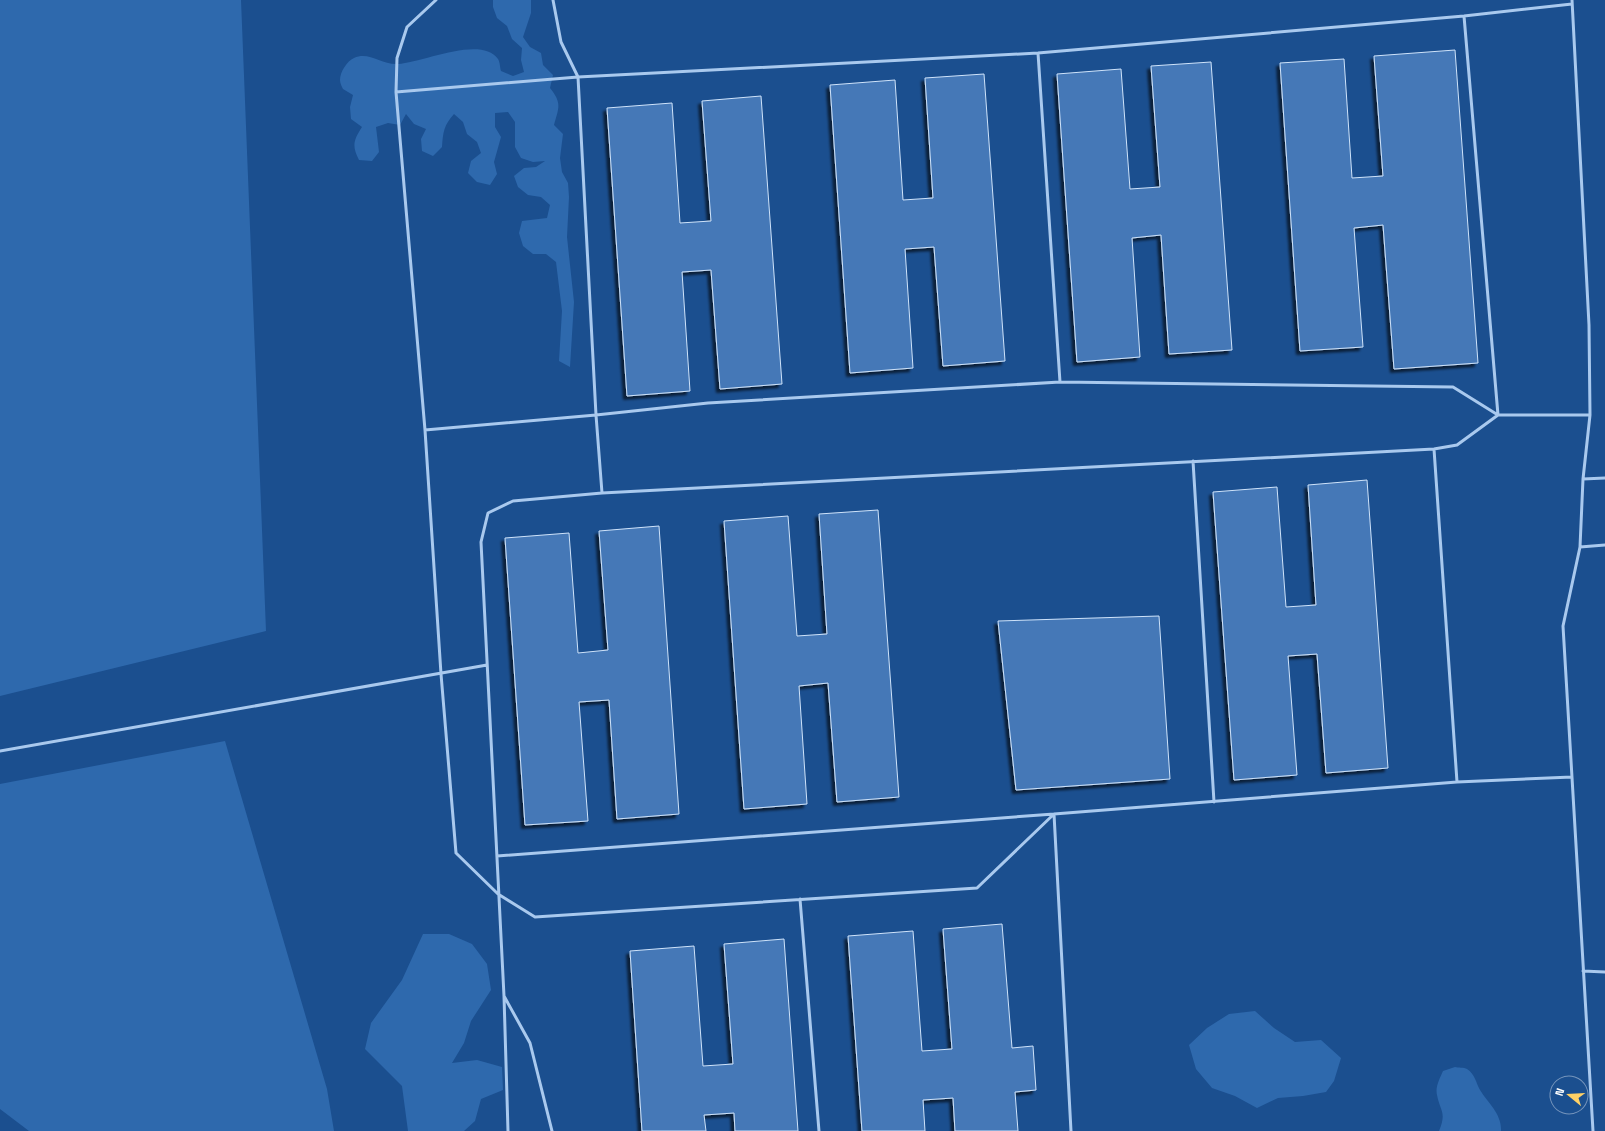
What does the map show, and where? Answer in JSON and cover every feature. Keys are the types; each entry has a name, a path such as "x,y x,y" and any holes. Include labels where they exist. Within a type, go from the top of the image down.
{"lane":[{"path":"436,0 407,27 397,58 396,92 425,430 441,674 456,853 498,894 535,917 977,888 1054,814"},
{"path":"552,0 561,42 578,77 596,415 602,493"},
{"path":"1572,0 1589,325 1590,415 1583,479 1580,547 1563,626 1593,1131"},
{"path":"396,92 578,77 1038,53 1464,16 1572,4"},
{"path":"1464,16 1498,415"},
{"path":"1038,53 1060,382"},
{"path":"425,430 596,415 708,403 1060,382 1453,387 1498,415 1590,415"},
{"path":"508,1131 504,996 481,542 488,513 513,501 602,493 1434,449 1457,445 1498,415"},
{"path":"1434,449 1457,782"},
{"path":"1193,461 1214,802"},
{"path":"1583,479 1605,478"},
{"path":"1580,547 1605,545"},
{"path":"0,751 487,665"},
{"path":"497,856 1214,802 1457,782 1572,778"},
{"path":"1054,814 1071,1131"},
{"path":"800,899 820,1131"},
{"path":"1583,971 1605,972"},
{"path":"504,996 530,1043 552,1131"}],"shaded area":[{"path":"0,0 241,0 266,631 0,696"},
{"path":"493,0 531,0 531,13 523,37 530,47 541,53 543,65 553,75 550,88 558,102 554,125 563,134 560,158 562,172 568,183 569,197 567,237 574,302 570,367 559,361 562,311 556,262 546,254 533,254 523,246 519,233 522,221 547,218 550,205 541,197 528,195 518,187 514,176 524,168 536,167 545,161 533,162 521,158 515,147 515,122 508,112 495,113 495,127 501,137 494,162 497,174 490,185 477,182 468,173 471,161 481,153 477,142 467,134 463,122 454,114 445,129 442,147 433,156 422,151 421,139 426,129 414,124 406,114 400,125 388,123 376,127 379,152 372,161 359,160 354,144 362,127 351,119 350,107 353,95 343,89 340,82 341,74 346,64 351,59 360,56 370,57 392,64 398,64 465,50 490,52 498,59 501,71 513,76 524,72 521,60 522,48 512,39 507,26 497,18 493,7"},
{"path":"225,741 327,1089 334,1131 29,1131 0,1109 0,784"},
{"path":"423,934 449,934 472,944 487,964 491,990 471,1021 464,1043 452,1063 477,1060 502,1067 503,1090 481,1099 475,1121 464,1131 408,1131 402,1086 365,1049 371,1023 402,980"},
{"path":"1255,1011 1274,1028 1295,1042 1321,1040 1341,1058 1334,1081 1326,1092 1278,1098 1257,1108 1235,1096 1212,1088 1196,1069 1189,1045 1207,1028 1229,1014"},
{"path":"1455,1067 1466,1068 1472,1073 1480,1090 1497,1114 1501,1125 1501,1131 1439,1131 1443,1115 1438,1100 1437,1086 1443,1071"}],"building":[{"path":"1455,50 1478,363 1394,369 1383,225 1354,228 1363,347 1300,351 1280,63 1344,59 1352,178 1383,176 1374,56"},
{"path":"1211,62 1232,350 1169,354 1161,235 1132,238 1140,357 1077,362 1057,74 1121,69 1130,189 1160,187 1151,66"},
{"path":"984,74 1005,361 943,366 934,247 905,249 913,368 850,373 830,85 895,80 903,200 933,198 925,78"},
{"path":"761,96 782,384 720,389 711,270 682,272 690,391 627,396 607,108 672,103 680,223 711,221 702,101"},
{"path":"1367,480 1388,768 1326,773 1317,654 1288,656 1297,775 1234,780 1213,492 1277,487 1286,607 1316,605 1308,485"},
{"path":"878,510 899,797 837,802 828,683 799,686 807,804 744,809 724,521 788,516 797,636 827,634 819,514"},
{"path":"659,526 679,814 617,819 609,700 579,702 588,821 525,825 505,538 569,533 578,653 608,650 599,531"},
{"path":"1159,616 1170,779 1016,790 998,621"},
{"path":"1002,924 1012,1048 1033,1046 1036,1090 1015,1092 1018,1131 955,1131 953,1098 923,1100 925,1131 862,1131 848,936 913,931 922,1051 952,1049 943,929"},
{"path":"784,939 798,1131 735,1131 734,1113 704,1115 706,1131 642,1131 630,951 694,946 703,1066 733,1064 724,944"}]}
